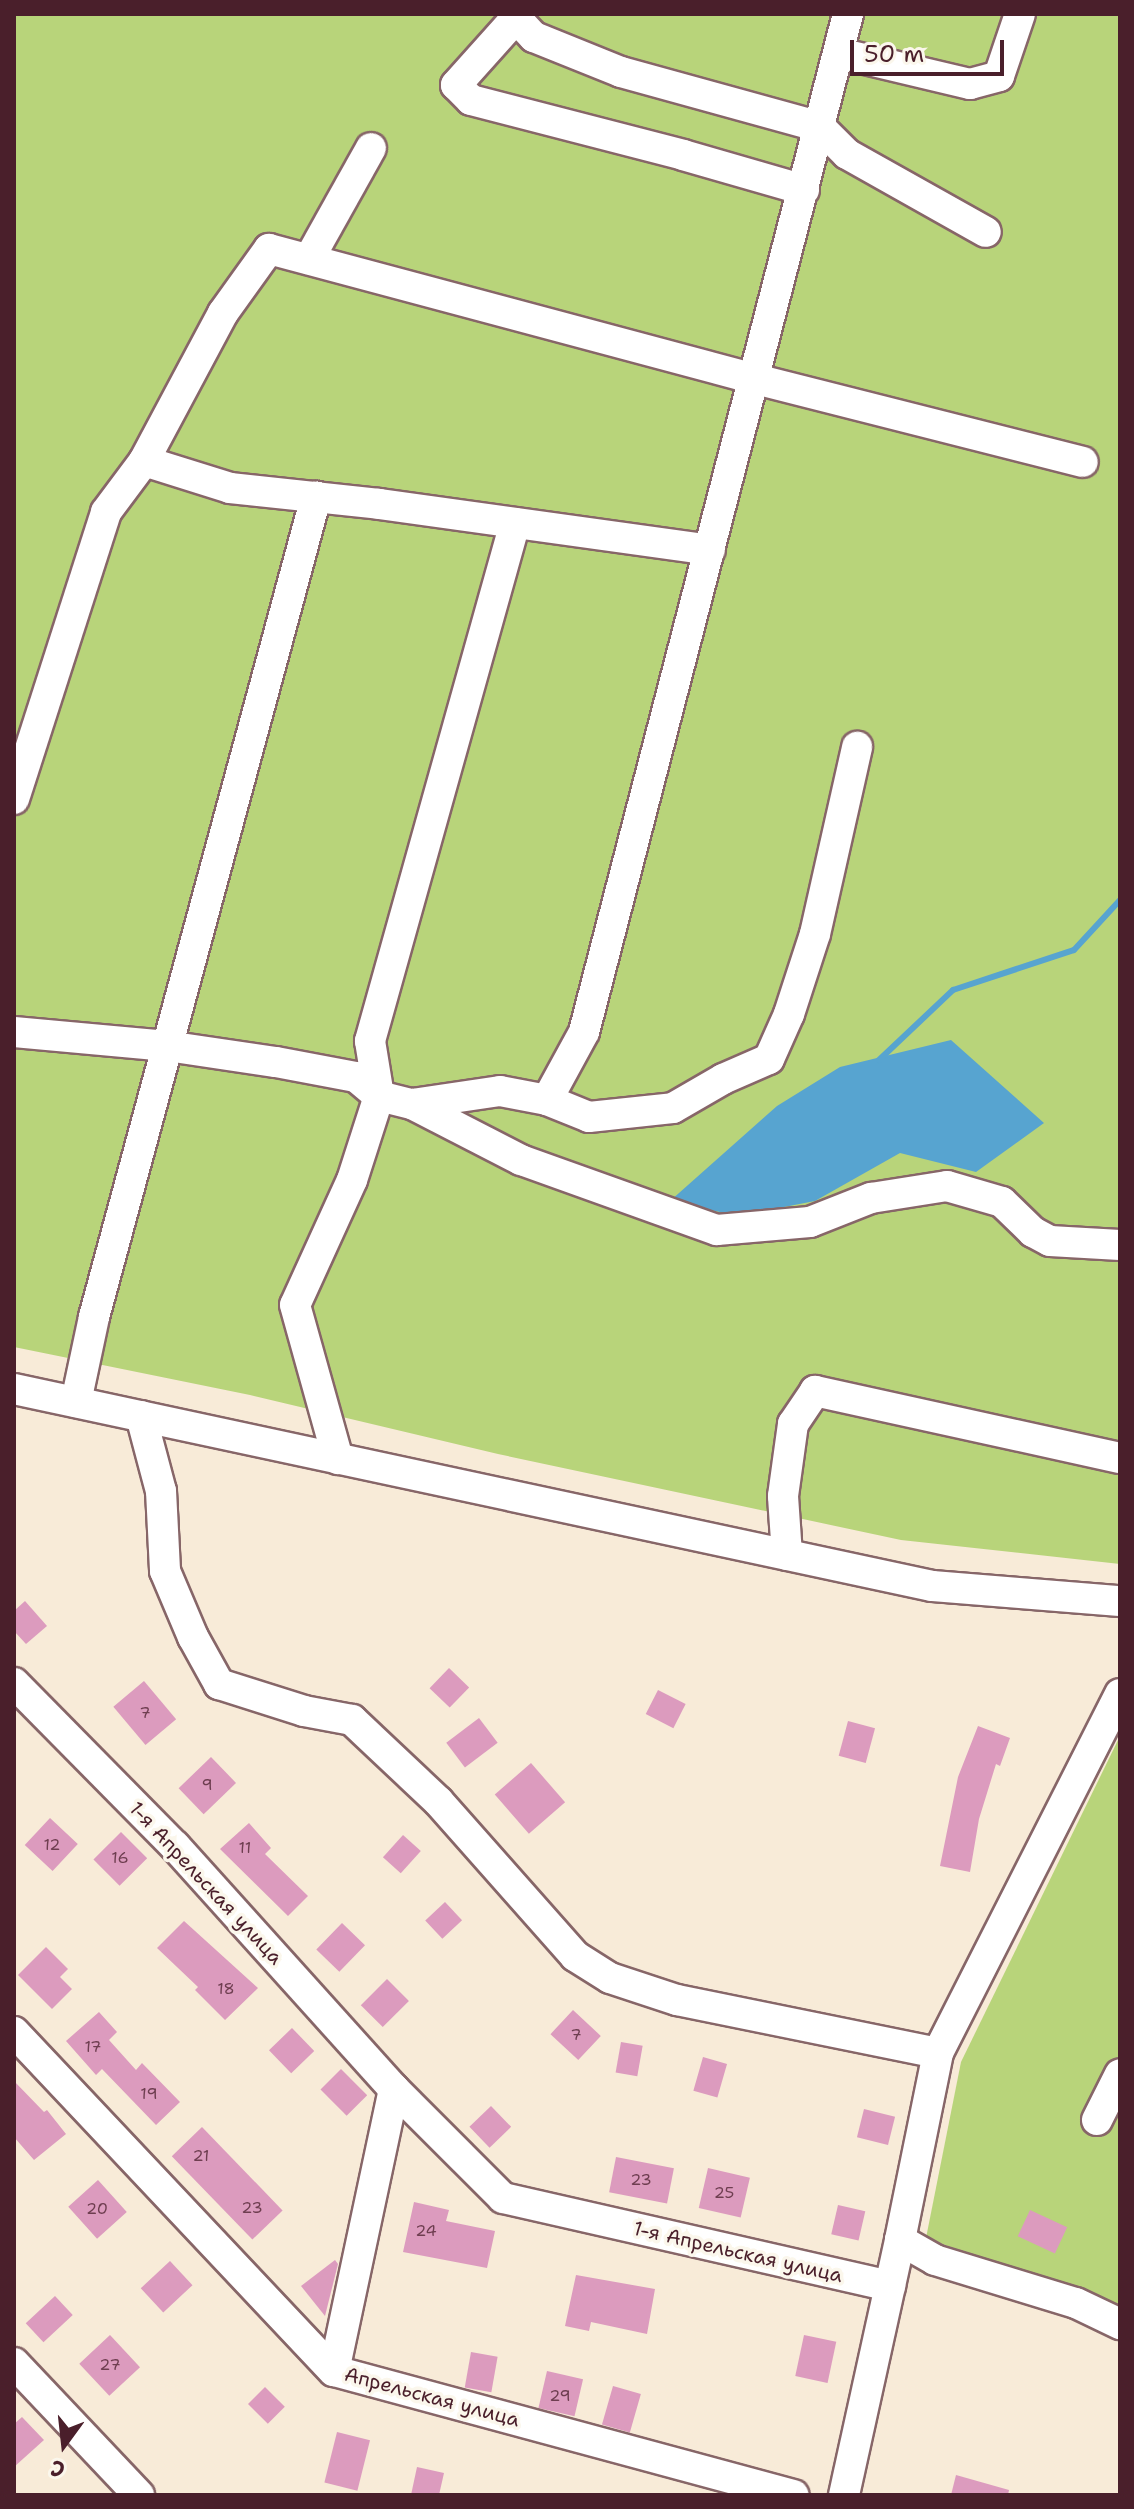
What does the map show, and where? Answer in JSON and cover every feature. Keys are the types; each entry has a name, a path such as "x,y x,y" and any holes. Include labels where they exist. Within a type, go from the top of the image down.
{"street":[{"path":"547,1100 584,1032 848,14"},
{"path":"839,53 970,84 999,76 1020,14"},
{"path":"804,190 471,100 456,85 516,16 534,37 621,72 820,127 847,154 986,232"},
{"path":"309,259 371,148"},
{"path":"14,799 106,512 144,461 223,313 269,249 755,379 1083,462"},
{"path":"144,461 230,488 710,550"},
{"path":"76,1402 94,1317 316,497"},
{"path":"338,1459 295,1305 352,1180 379,1096 370,1041 515,523"},
{"path":"412,1104 500,1091 547,1100 589,1117 673,1108 723,1079 769,1059 789,1014 815,934 857,747"},
{"path":"14,1032 167,1046 356,1077 379,1096 412,1104 521,1160 717,1230 810,1222 871,1198 947,1186 1002,1202 1033,1232 1050,1241 1120,1245"},
{"path":"14,1389 932,1586 1120,1601"},
{"path":"787,1555 783,1496 793,1424 815,1391 1120,1458"},
{"path":"141,1416 161,1491 165,1571 193,1637 219,1684 304,1711 352,1720 438,1801 575,1956 610,1978 677,2000 938,2053"},
{"name":"1-я Апрельская улица","path":"14,1683 175,1846 394,2089 503,2198 890,2286"},
{"path":"844,2495 938,2053 1120,1694"},
{"name":"Апрельская улица","path":"14,2032 334,2371 794,2495"},
{"path":"1097,2120 1120,2074"},
{"path":"334,2371 394,2089"},
{"path":"900,2240 935,2260 1076,2303 1120,2324"},
{"path":"14,2363 139,2495"}],"green space":[{"path":"14,14 1120,14 1120,1564 901,1540 498,1454 250,1395 14,1347"},
{"path":"1120,1736 1120,2309 926,2238 961,2062"}],"water":[{"path":"951,1040 1044,1123 976,1172 900,1153 815,1201 738,1216 670,1201 777,1106 840,1067"}],"building":[{"path":"25,1601 47,1626 26,1644 14,1631 14,1611"},
{"path":"449,1668 469,1687 450,1708 430,1688"},
{"path":"144,1681 176,1719 145,1745 113,1707"},
{"path":"658,1690 686,1704 673,1728 646,1714"},
{"path":"479,1718 498,1743 465,1767 446,1743"},
{"path":"848,1721 875,1728 866,1763 839,1756"},
{"path":"978,1726 1010,1738 1000,1766 996,1764 979,1819 970,1872 940,1866 958,1777"},
{"path":"211,1757 236,1783 204,1814 179,1788"},
{"path":"531,1763 565,1802 529,1834 495,1794"},
{"path":"50,1818 78,1844 53,1871 25,1845"},
{"path":"249,1823 271,1848 265,1854 308,1896 288,1916 220,1849"},
{"path":"121,1832 147,1858 120,1886 93,1860"},
{"path":"403,1835 421,1851 401,1873 383,1857"},
{"path":"445,1902 462,1920 442,1939 425,1920"},
{"path":"184,1921 258,1988 225,2020 195,1990 198,1987 157,1948"},
{"path":"342,1923 365,1945 339,1972 316,1950"},
{"path":"46,1947 68,1969 60,1977 72,1989 52,2009 18,1975"},
{"path":"387,1979 409,2001 383,2027 361,2005"},
{"path":"573,2010 601,2036 578,2060 550,2034"},
{"path":"99,2012 117,2032 109,2040 136,2070 142,2063 180,2102 156,2125 102,2069 96,2075 66,2041"},
{"path":"292,2028 314,2051 291,2073 269,2050"},
{"path":"621,2042 643,2046 637,2076 616,2073"},
{"path":"703,2057 727,2064 717,2098 693,2091"},
{"path":"341,2069 367,2095 347,2116 320,2090"},
{"path":"14,2081 44,2112 47,2110 66,2134 34,2160 14,2137"},
{"path":"491,2106 511,2127 490,2148 469,2127"},
{"path":"864,2109 895,2117 888,2145 857,2137"},
{"path":"202,2127 283,2210 252,2240 172,2156"},
{"path":"616,2157 674,2168 667,2204 609,2192"},
{"path":"708,2168 750,2178 741,2218 699,2208"},
{"path":"98,2180 127,2212 97,2239 68,2207"},
{"path":"414,2202 449,2210 446,2221 495,2231 487,2268 403,2252"},
{"path":"838,2205 865,2211 859,2241 831,2234"},
{"path":"1030,2210 1067,2227 1055,2254 1018,2236"},
{"path":"335,2260 338,2264 325,2316 301,2286"},
{"path":"170,2261 193,2285 163,2312 141,2288"},
{"path":"576,2275 655,2289 647,2334 591,2322 589,2331 565,2326"},
{"path":"55,2296 73,2315 43,2342 26,2323"},
{"path":"110,2335 140,2367 109,2396 79,2364"},
{"path":"804,2335 836,2342 828,2383 795,2376"},
{"path":"471,2352 498,2357 491,2392 465,2387"},
{"path":"547,2371 583,2379 575,2416 538,2408"},
{"path":"613,2386 641,2394 630,2432 602,2424"},
{"path":"265,2387 285,2407 268,2424 248,2404"},
{"path":"22,2417 44,2440 14,2467 14,2424"},
{"path":"337,2432 370,2440 357,2491 324,2482"},
{"path":"417,2467 444,2473 439,2495 411,2495"},
{"path":"956,2475 1009,2490 1008,2495 951,2495"}],"waterway":[{"path":"879,1060 953,990 1074,950 1120,900"}]}
